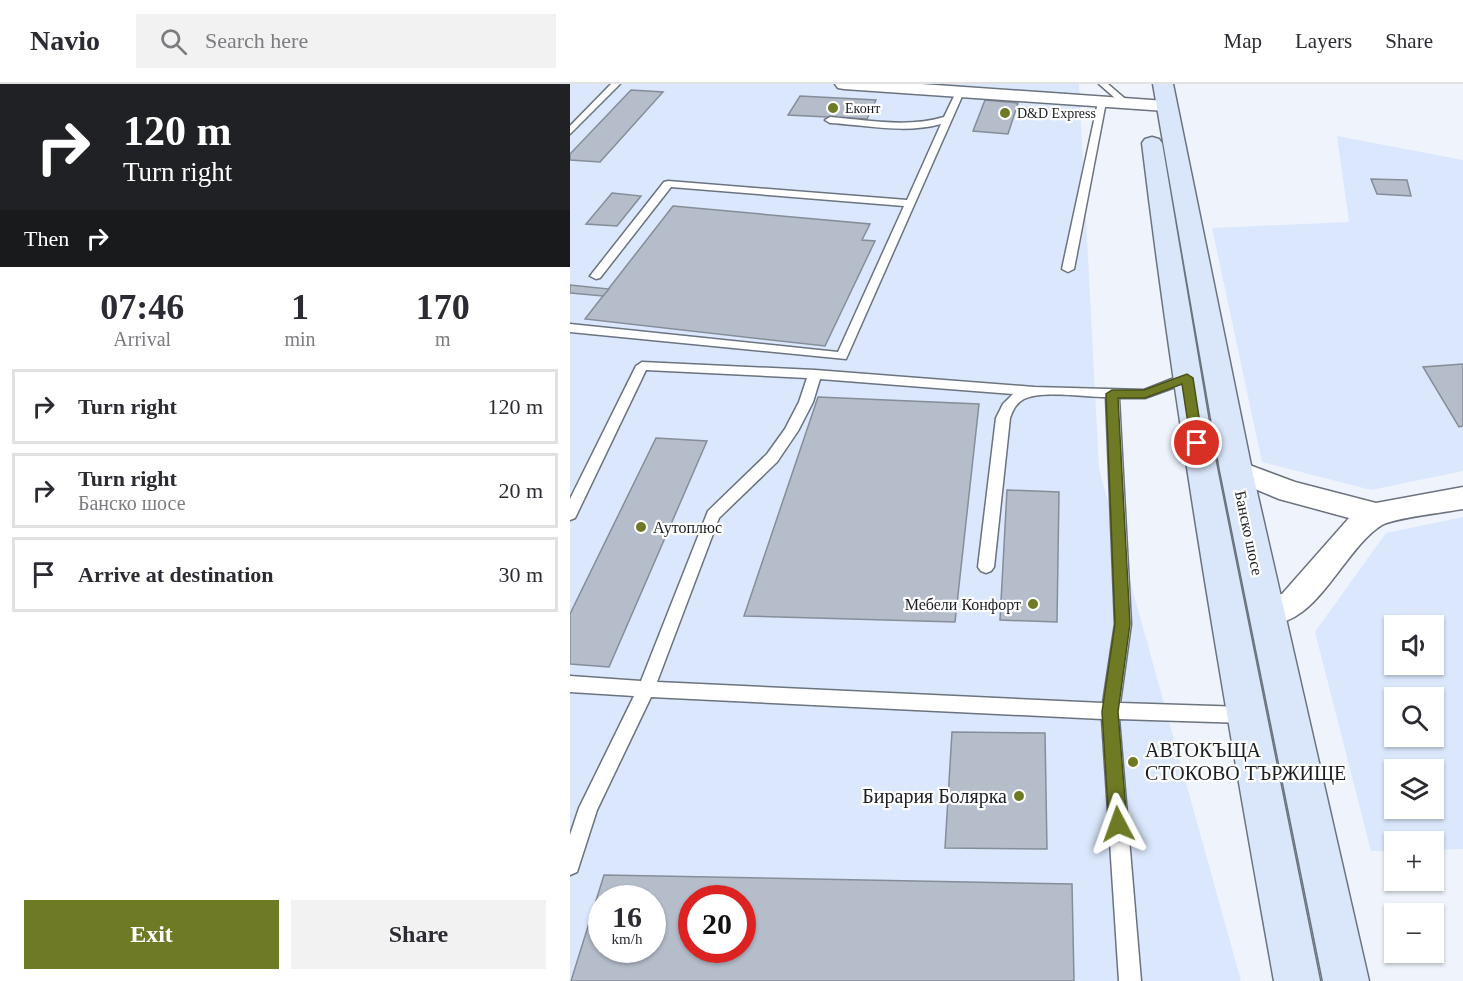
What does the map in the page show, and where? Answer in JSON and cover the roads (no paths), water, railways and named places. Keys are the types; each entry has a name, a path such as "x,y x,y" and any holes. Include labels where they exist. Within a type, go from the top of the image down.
{"main road":[{"path":"1149,96 1200,465 1245,715 1297,981"},
{"name":"Банско шосе","path":"1149,96 1236,470 1346,981"},
{"path":"1200,465 1239,595 1248,607 1265,611"}],"street":[{"path":"844,84 960,92 1103,93 1149,96"},
{"path":"1236,470 1288,491 1376,514 1463,498"},
{"path":"1265,611 1284,608 1293,603 1353,531 1376,514"}],"lane":[{"path":"570,131 616,84"},
{"path":"570,328 842,356 960,92"},
{"path":"1068,269 1103,93"},
{"path":"830,120 914,125 934,124 948,119"},
{"path":"596,276 668,184 911,203"},
{"path":"570,514 642,366 815,374 1034,391 1112,394 1145,394 1187,378"},
{"path":"570,865 588,808 646,689 713,515 772,458 806,402 815,374"},
{"path":"986,567 1003,418 1008,404 1018,395 1034,391"},
{"path":"1112,394 1123,624 1110,712 1130,981"},
{"path":"570,684 1110,712 1245,715"}],"place":[{"name":"Еконт","path":"833,108"},
{"name":"D&D Express","path":"1005,113"},
{"name":"Аутоплюс","path":"641,527"},
{"name":"Мебели Конфорт","path":"1033,604"},
{"name":"АВТОКЪЩА СТОКОВО ТЪРЖИЩЕ","path":"1133,762"},
{"name":"Бирария Болярка","path":"1019,796"}]}
